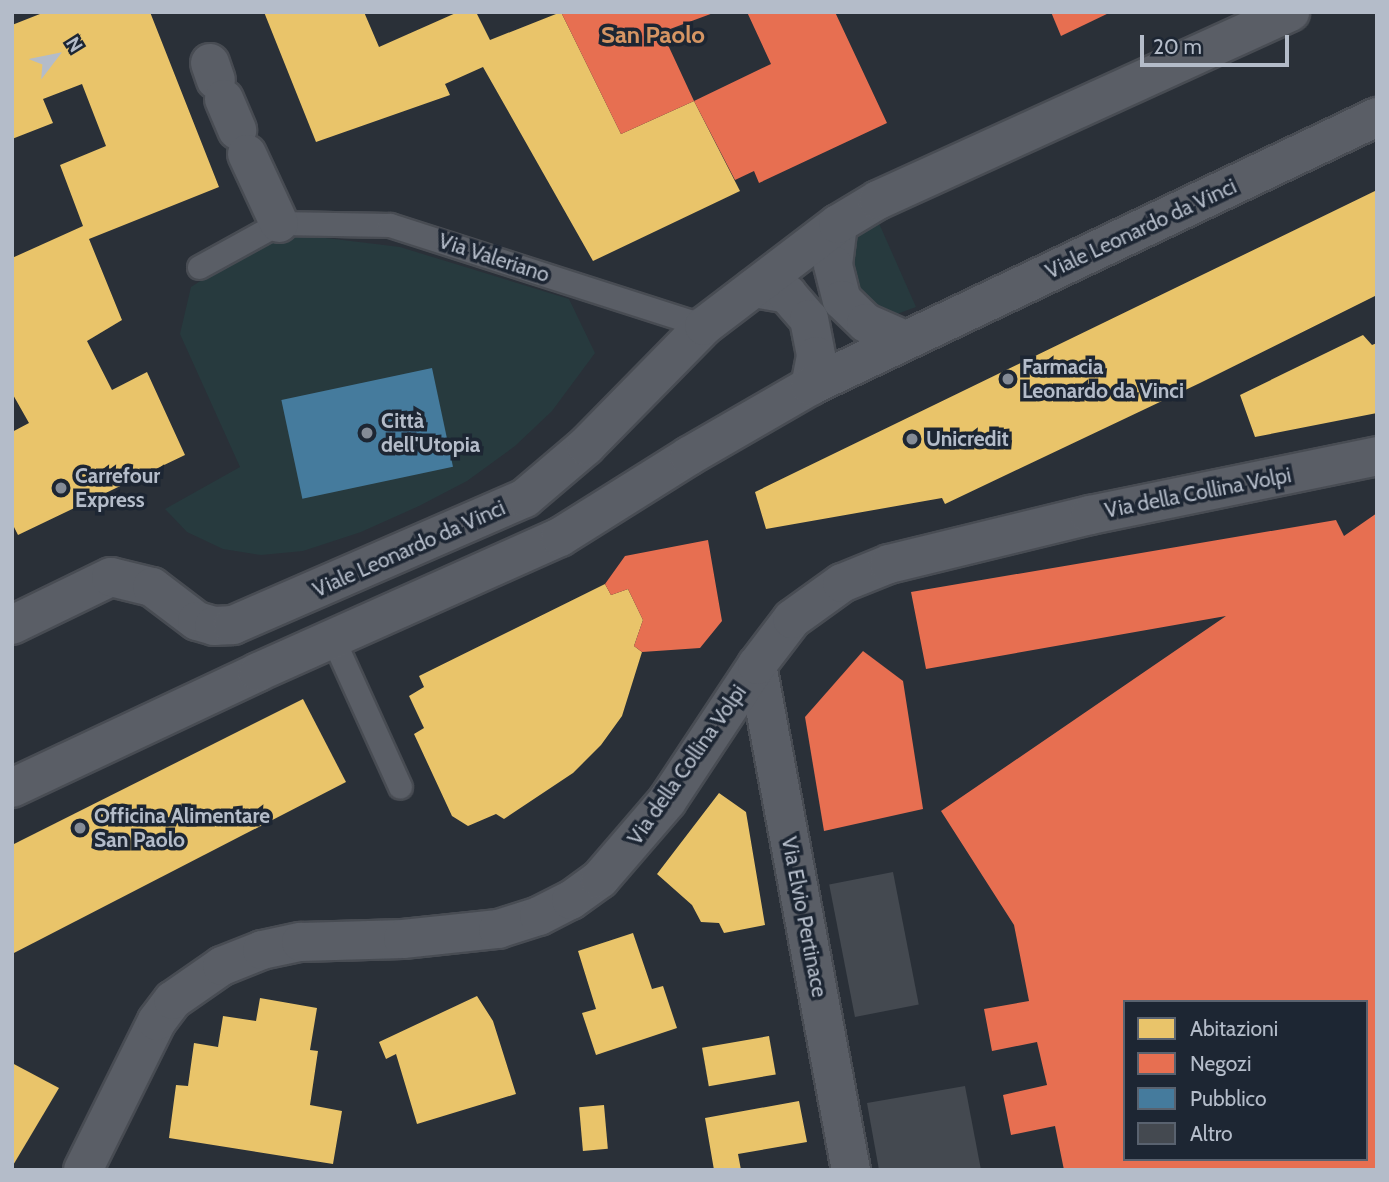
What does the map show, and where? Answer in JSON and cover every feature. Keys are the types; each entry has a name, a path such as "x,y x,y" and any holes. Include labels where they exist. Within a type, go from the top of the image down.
{"street":[{"name":"Viale Leonardo da Vinci","path":"12,625 111,577 145,584 197,621 214,626 233,625 524,498 586,446 704,326 838,224 878,200 1290,12"},
{"path":"227,105 279,223"},
{"name":"Viale Leonardo da Vinci","path":"12,788 560,537 689,456 810,386 1377,117"},
{"path":"838,224 833,265 842,300 866,323 905,340"},
{"path":"754,288 788,293 809,319 816,342 810,386"},
{"name":"Via della Collina Volpi","path":"83,1170 157,1021 173,1000 189,986 222,966 262,950 301,942 403,939 498,929 539,916 572,900 600,879 667,801 757,665 806,606 842,583 889,564 1090,515 1377,456"},
{"name":"Via Elvio Pertinace","path":"757,665 851,1170"}],"lane":[{"name":"Via Valeriano","path":"199,267 279,223 390,225 704,326"},
{"path":"333,639 400,787"}],"green space":[{"path":"878,221 916,307 897,314 879,311 850,286 854,240 866,226"},
{"path":"277,232 400,247 569,299 595,353 552,411 515,446 467,481 361,532 303,551 261,555 223,549 187,532 165,509 240,467 180,334 191,287"}],"building: Abitazioni":[{"path":"45,12 150,12 219,187 89,239 122,320 87,341 112,390 147,372 185,455 18,535 12,523 12,432 29,423 12,393 12,258 83,226 60,165 106,146 82,84 43,99 53,123 12,139 12,25"},
{"path":"264,12 364,12 379,47 458,12 476,12 490,40 561,12 621,134 694,101 740,191 593,261 483,67 445,84 450,95 316,142"},
{"path":"1377,190 1377,295 1200,383 945,504 942,498 766,529 755,492"},
{"path":"1363,335 1372,345 1377,343 1377,413 1255,437 1240,395"},
{"path":"605,584 611,595 628,589 643,620 634,646 642,652 622,716 601,745 573,773 504,819 496,814 468,826 452,816 414,734 424,728 409,696 424,687 419,676"},
{"path":"303,699 346,782 12,954 12,845"},
{"path":"719,793 746,812 765,925 724,933 719,923 701,922 692,905 657,874"},
{"path":"633,933 652,989 663,986 677,1028 596,1055 582,1013 596,1009 578,951"},
{"path":"477,996 493,1021 516,1094 417,1124 396,1054 386,1059 379,1042"},
{"path":"260,998 317,1008 310,1050 318,1051 310,1105 342,1111 333,1164 169,1138 176,1085 188,1086 194,1043 218,1047 223,1016 256,1021"},
{"path":"769,1036 776,1074 709,1086 702,1048"},
{"path":"12,1063 59,1088 12,1167"},
{"path":"799,1101 807,1142 738,1154 741,1170 714,1170 705,1118"},
{"path":"604,1105 608,1149 583,1151 579,1107"}],"building: Negozi":[{"path":"561,12 716,12 662,32 694,101 621,134"},
{"path":"747,12 835,12 887,123 759,183 754,171 735,180 694,101 771,64"},
{"path":"1051,12 1111,12 1061,36"},
{"path":"1377,513 1377,1170 1064,1170 1055,1126 1011,1135 1003,1095 1047,1085 1037,1042 992,1051 984,1009 1029,1001 1014,925 941,811 1226,616 926,669 911,592 1336,520 1344,536"},
{"path":"708,540 722,621 700,648 642,652 634,646 643,620 628,589 611,595 605,584 625,556"},
{"path":"863,651 903,681 923,809 824,831 805,717"}],"building: Pubblico":[{"name":"Città dell'Utopia","path":"432,368 453,467 302,499 281,400"}],"building: Altro":[{"path":"893,872 919,1005 855,1017 829,884"},
{"path":"965,1086 981,1170 879,1170 867,1103"}],"place":[{"name":"Farmacia Leonardo da Vinci","path":"1008,379"},
{"name":"Città dell'Utopia","path":"367,433"},
{"name":"Unicredit","path":"912,439"},
{"name":"Carrefour Express","path":"61,488"},
{"name":"Officina Alimentare San Paolo","path":"80,828"}],"district":[{"name":"San Paolo","path":"653,35"}]}
